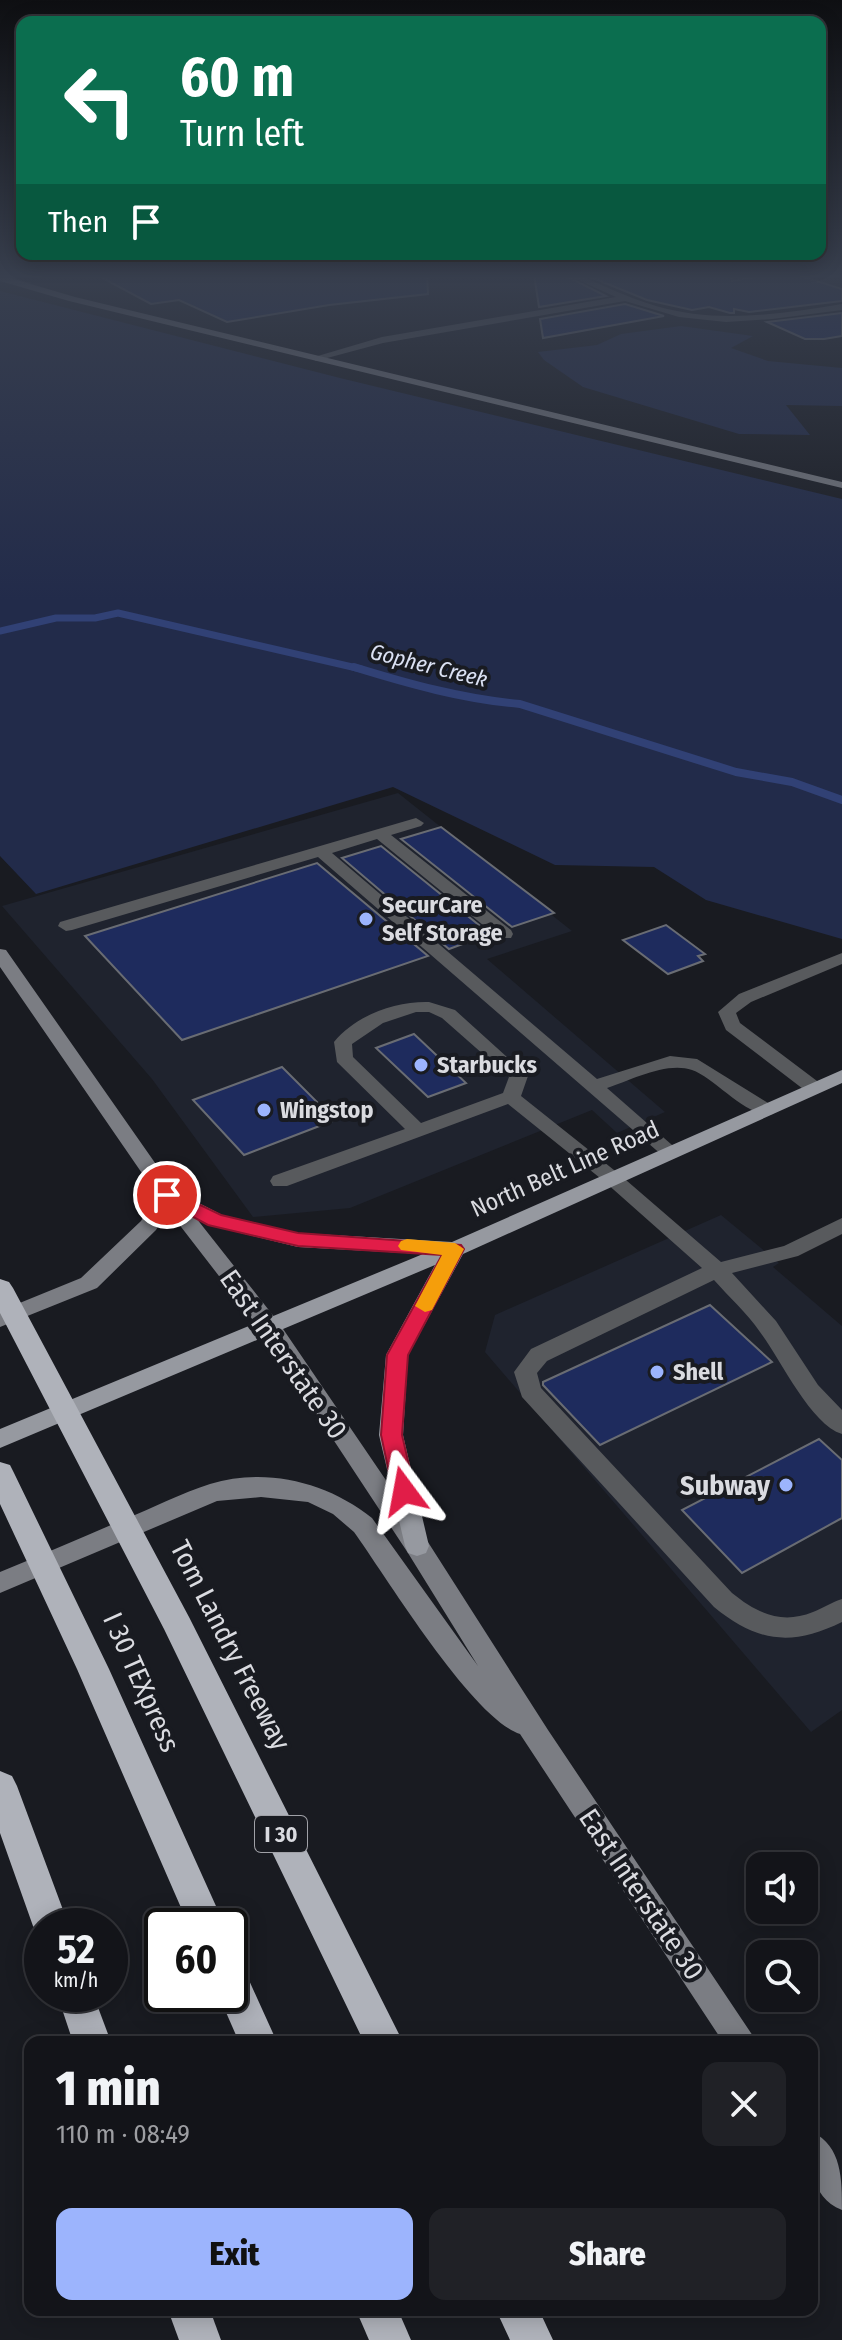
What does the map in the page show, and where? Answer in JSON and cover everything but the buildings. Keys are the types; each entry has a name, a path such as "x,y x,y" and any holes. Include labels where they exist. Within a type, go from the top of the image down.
{"highway":[{"name":"Tom Landry Freeway","path":"1,1301 178,1626 381,2036"},
{"name":"I 30 TEXpress","path":"0,1473 93,1669 199,1908"},
{"path":"0,1786 44,1908"},
{"path":"81,2012 90,2036"},
{"path":"245,2012 255,2036"},
{"path":"191,2316 200,2340"},
{"path":"380,2316 390,2340"},
{"path":"520,2316 532,2340"}],"main road":[{"path":"420,383 842,485"},
{"name":"East Interstate 30","path":"0,954 167,1195 271,1328 737,2036"},
{"name":"North Belt Line Road","path":"0,1439 455,1249 842,1076"},
{"path":"1,1301 89,1283 149,1225 167,1195 215,1220 298,1240 455,1249 397,1355 391,1435 417,1546"},
{"path":"0,1583 214,1492 245,1487 301,1491 338,1505 363,1525 477,1685 538,1738"},
{"path":"818,2157 842,2193"}],"street":[{"path":"66,926 416,823"},
{"path":"379,833 505,934"},
{"path":"321,851 670,1152"},
{"path":"814,1088 732,1026 727,1012 745,998 842,958"},
{"path":"280,1181 418,1131 511,1097 519,1076 443,1010 412,1007 364,1024 343,1042 344,1058 418,1131"},
{"path":"593,1086 670,1062 697,1065 766,1110"},
{"path":"511,1097 612,1178 717,1270 768,1326 810,1391 842,1425"},
{"path":"842,1225 791,1251 717,1270 539,1355 525,1372 530,1391 723,1600 754,1623 795,1629 842,1609"}],"shaded area":[{"path":"0,383 362,383 842,499 842,939 706,900 654,867 555,865 393,787 36,894 0,856"},
{"path":"578,383 842,383 842,406 786,405 810,435 739,434"},
{"path":"398,793 572,931 487,959 665,1112 617,1133 592,1110 350,1208 253,1217 152,1079 2,906"},
{"path":"721,1215 779,1263 773,1267 842,1326 842,1710 811,1732 485,1352 495,1315"}],"waterway":[{"name":"Gopher Creek","path":"0,631 56,618 95,618 118,613 360,669"},
{"name":"Gopher Creek","path":"354,667 360,669"},
{"name":"Gopher Creek","path":"360,669 436,690 520,704 736,772 792,782 842,800"}],"slow traffic":[{"path":"407,1246 455,1249 425,1306"}],"place":[{"name":"SecurCare Self Storage","path":"366,919"},
{"name":"Starbucks","path":"421,1065"},
{"name":"Wingstop","path":"264,1110"},
{"name":"Shell","path":"657,1372"},
{"name":"Subway","path":"786,1485"}],"route":[{"path":"167,1195 215,1220 298,1240 455,1249 397,1355 391,1435 404,1491"}]}
